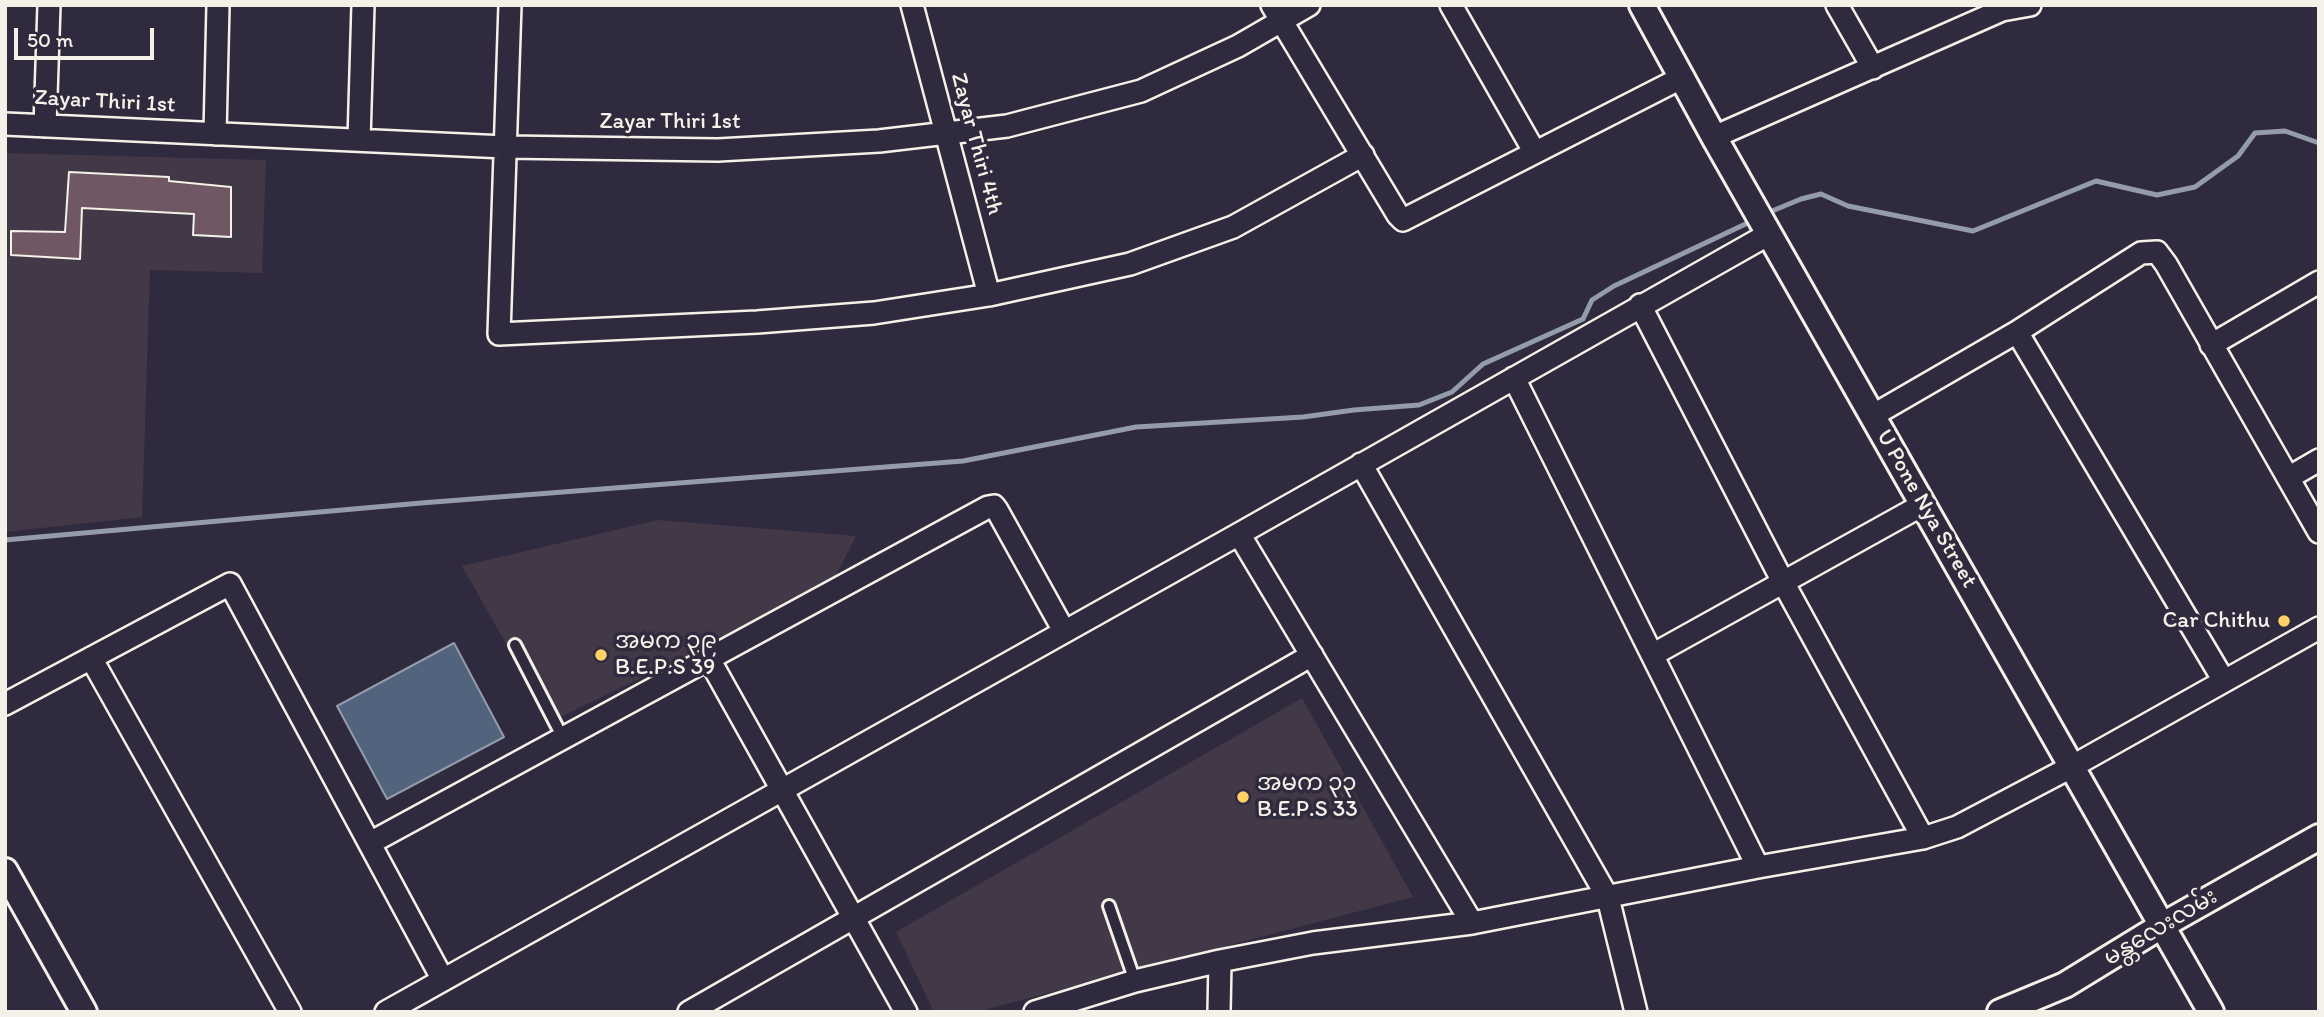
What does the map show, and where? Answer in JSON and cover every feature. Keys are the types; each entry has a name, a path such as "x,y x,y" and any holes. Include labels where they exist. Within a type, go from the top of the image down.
{"street":[{"path":"45,126 49,5"},
{"path":"215,134 218,5"},
{"path":"359,141 363,5"},
{"path":"510,5 499,334 757,322 861,314 989,295 1130,264 1233,227 1363,155"},
{"name":"Zayar Thiri 4th","path":"912,5 989,295"},
{"name":"Zayar Thiri 1st","path":"5,124 505,147 718,150 879,141 1007,126 1141,91 1238,46 1277,14 1310,5"},
{"path":"1451,5 1534,151"},
{"name":"U Pone Nya Street","path":"1642,5 1714,137 2211,1012"},
{"path":"1837,5 1873,68"},
{"path":"1714,137 1873,68 2001,7 2030,5"},
{"path":"1277,14 1403,220 1683,77"},
{"path":"386,1012 1769,234"},
{"path":"1872,416 2017,332 2141,253 2157,252 2319,532"},
{"path":"2211,345 2319,282"},
{"path":"1640,305 1783,582 1923,838"},
{"path":"2017,332 2224,681"},
{"path":"1514,378 1758,867"},
{"path":"2288,478 2319,460"},
{"path":"1361,464 1608,898 1636,1012"},
{"path":"1654,654 1924,504"},
{"path":"370,844 994,506 1063,631"},
{"path":"1239,534 1472,923"},
{"path":"5,704 230,584 443,979"},
{"path":"1035,1012 1135,981 1220,961 1313,943 1472,923 1923,838 1957,827 2073,766 2319,628"},
{"path":"689,1012 1312,655"},
{"path":"91,658 290,1012"},
{"path":"709,659 906,1012"},
{"name":"မန္တလေးလမ်း","path":"2000,1012 2065,985 2163,925 2319,837"},
{"path":"5,871 81,1011"},
{"path":"1219,1012 1220,961"}],"lane":[{"path":"516,645 563,738"},
{"path":"1109,906 1135,981"}],"shaded area":[{"path":"5,153 266,160 262,273 150,270 142,517 5,532"},
{"name":"အမက ၃၉ B.E.P.S 39","path":"658,520 856,536 830,587 550,722 462,566"},
{"name":"အမက ၃၃ B.E.P.S 33","path":"1302,698 1413,897 976,1012 934,1012 896,932"}],"water":[{"path":"454,643 504,737 387,799 337,706"}],"building":[{"path":"69,172 169,177 169,181 231,187 231,237 193,235 194,214 82,208 80,259 11,255 11,231 65,232"}],"waterway":[{"path":"1765,214 1821,194 1848,206 1973,231 2096,181 2157,195 2195,187 2238,156 2255,133 2285,131 2319,143"},
{"path":"5,540 421,503 963,461 1136,427 1303,417 1419,405 1452,392 1483,364 1583,319 1592,300 1614,286 1754,220"}],"place":[{"name":"Car Chithu","path":"2284,621"},
{"name":"အမက ၃၉ B.E.P.S 39","path":"601,655"},
{"name":"အမက ၃၃ B.E.P.S 33","path":"1243,797"}]}
